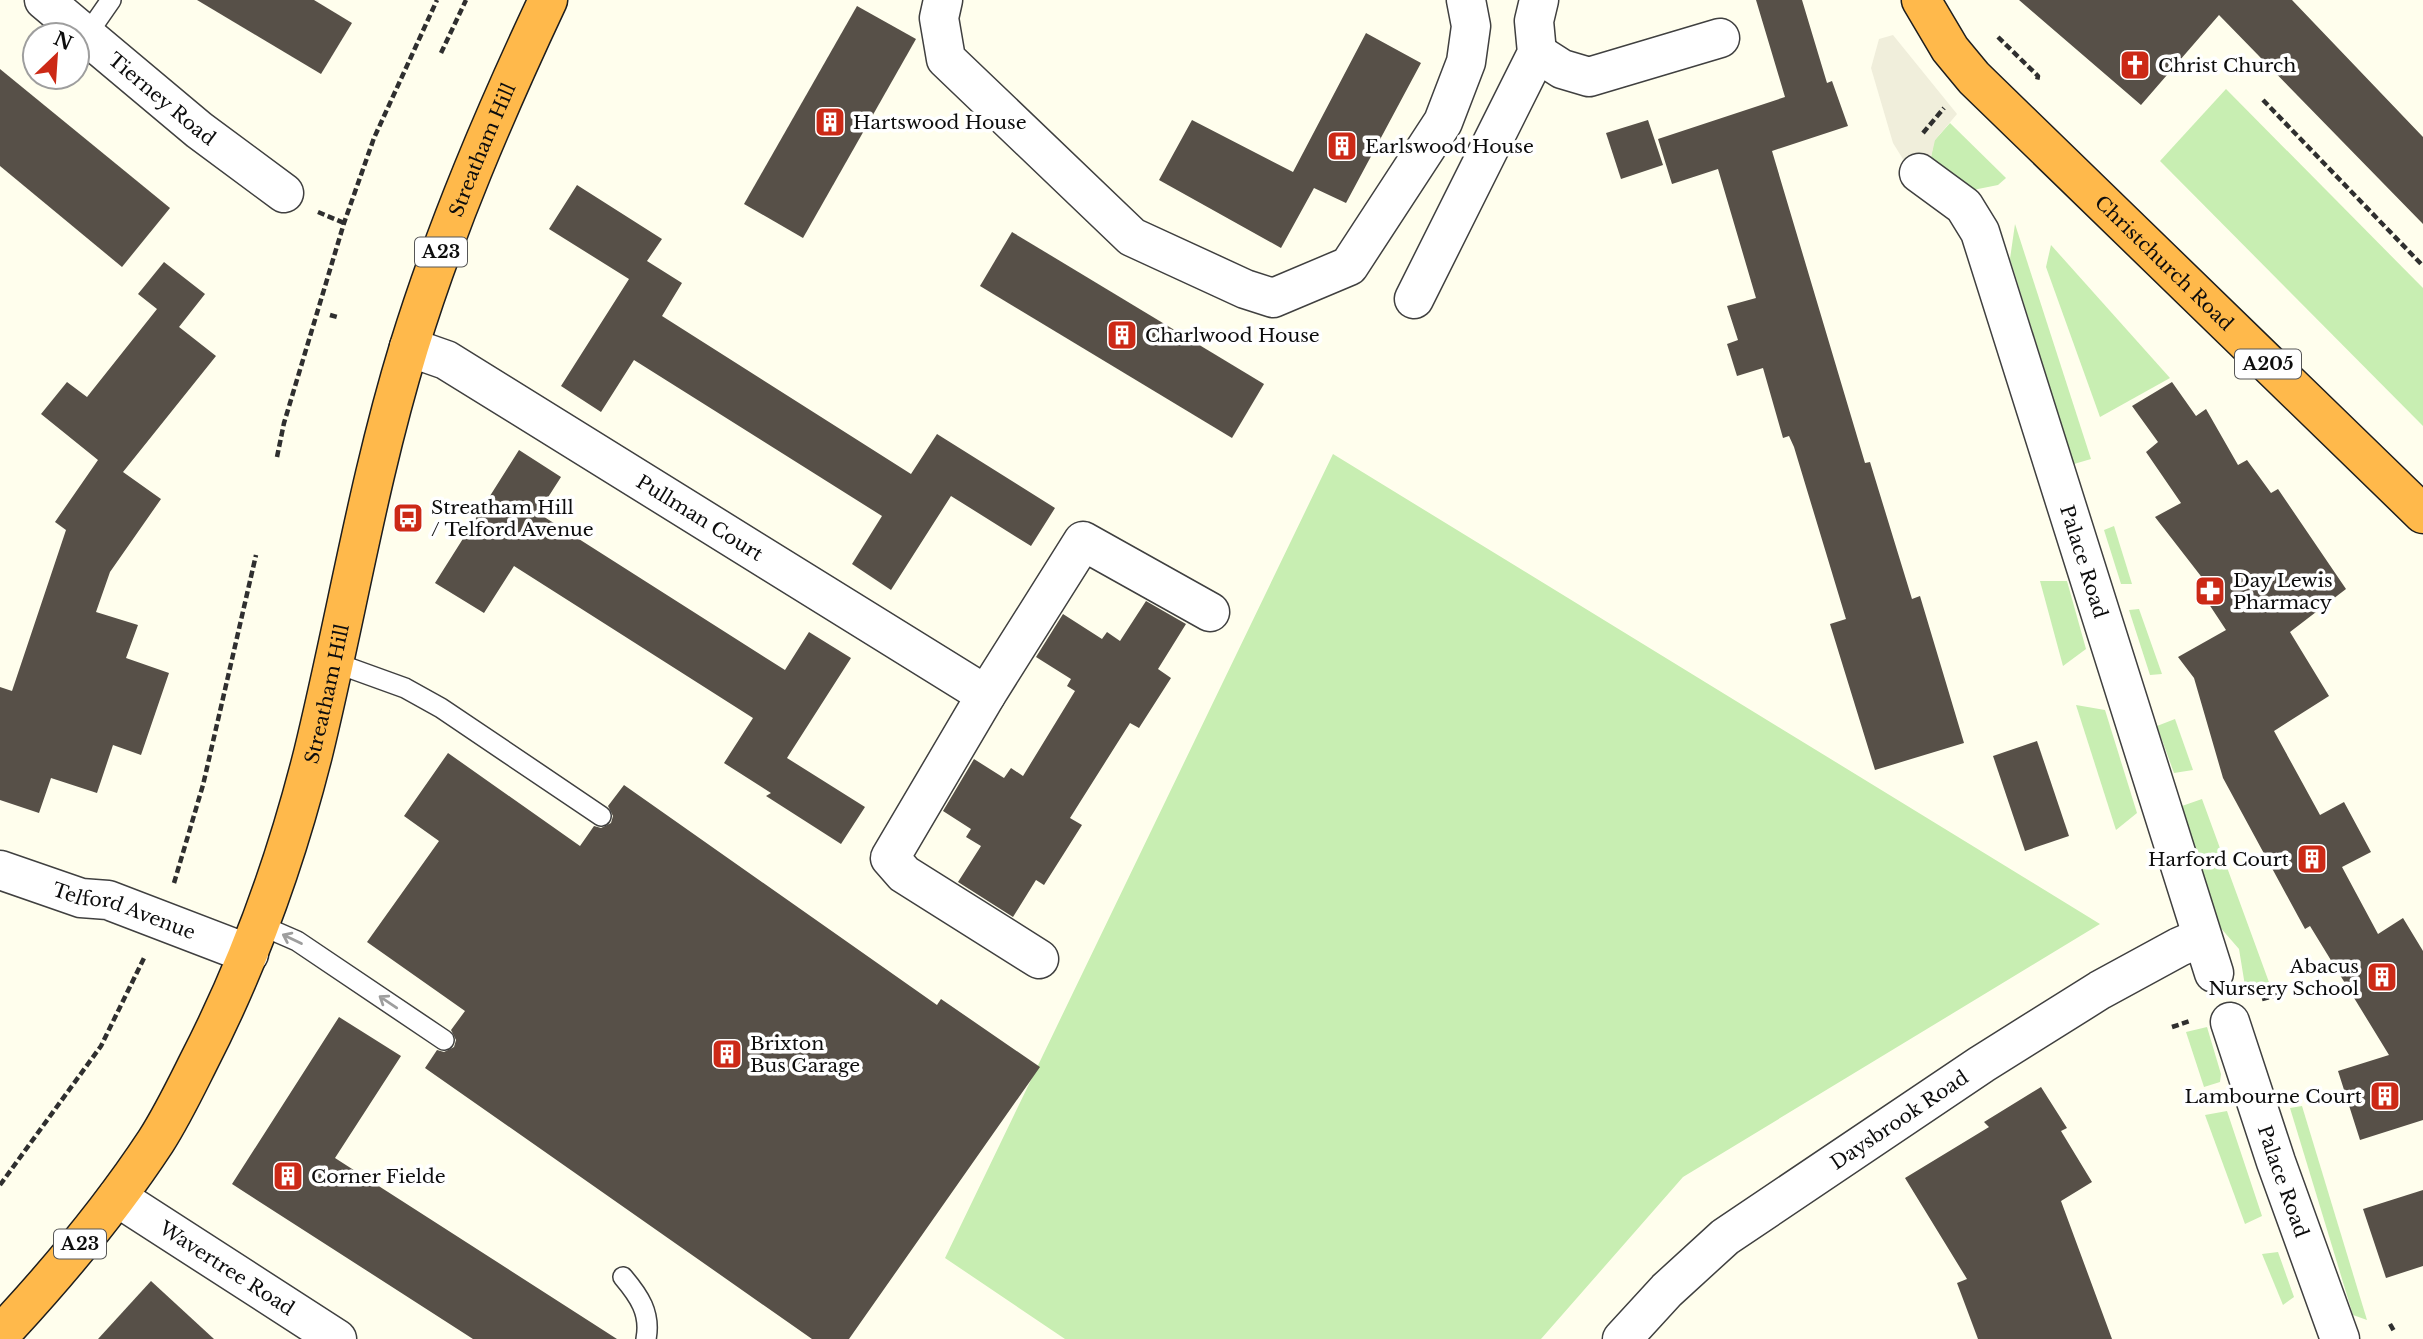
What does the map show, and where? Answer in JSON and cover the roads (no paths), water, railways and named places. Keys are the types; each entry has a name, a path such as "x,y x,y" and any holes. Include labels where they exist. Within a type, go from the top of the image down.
{"highway":[{"name":"Streatham Hill","path":"0,1335 72,1255 117,1197 176,1107 254,939 288,844 312,757 364,514 409,347 458,205 502,98 548,0"},
{"name":"Christchurch Road","path":"1921,0 1950,49 1974,78 2423,514"}],"street":[{"name":"Tierney Road","path":"44,0 68,21"},
{"path":"943,0 939,18 946,59 1132,237 1245,289 1273,298 1349,266 1443,122 1466,62 1471,26 1466,0"},
{"path":"1414,299 1537,53 1534,21 1539,0"},
{"path":"1537,53 1562,69 1589,77 1720,38"},
{"name":"Tierney Road","path":"91,40 209,137 284,192"},
{"name":"Palace Road","path":"1919,173 1988,221 2214,973"},
{"name":"Pullman Court","path":"409,347 446,360 986,695"},
{"path":"1039,959 905,874 890,858 986,695 1083,541 1210,612"},
{"name":"Telford Avenue","path":"0,870 81,898 108,900 160,920 254,939"},
{"name":"Daysbrook Road","path":"1622,1339 1667,1290 1725,1237 1982,1064 2100,990 2202,937"},
{"name":"Palace Road","path":"2230,1022 2272,1150 2340,1339"},
{"name":"Wavertree Road","path":"117,1197 338,1339"}],"lane":[{"path":"91,29 111,0"},
{"path":"333,662 405,688 441,708 601,816"},
{"path":"254,939 297,941 444,1040"},
{"path":"623,1277 646,1312 649,1326 646,1339"}],"place":[{"name":"Christ Church","path":"2135,65"},
{"name":"Hartswood House","path":"830,122"},
{"name":"Earlswood House","path":"1342,146"},
{"name":"Charlwood House","path":"1122,335"},
{"name":"Streatham Hill / Telford Avenue","path":"408,518"},
{"name":"Day Lewis Pharmacy","path":"2210,591"},
{"name":"Harford Court","path":"2312,859"},
{"name":"Abacus Nursery School","path":"2382,977"},
{"name":"Brixton Bus Garage","path":"727,1054"},
{"name":"Lambourne Court","path":"2385,1096"},
{"name":"Corner Fielde","path":"288,1176"}]}
